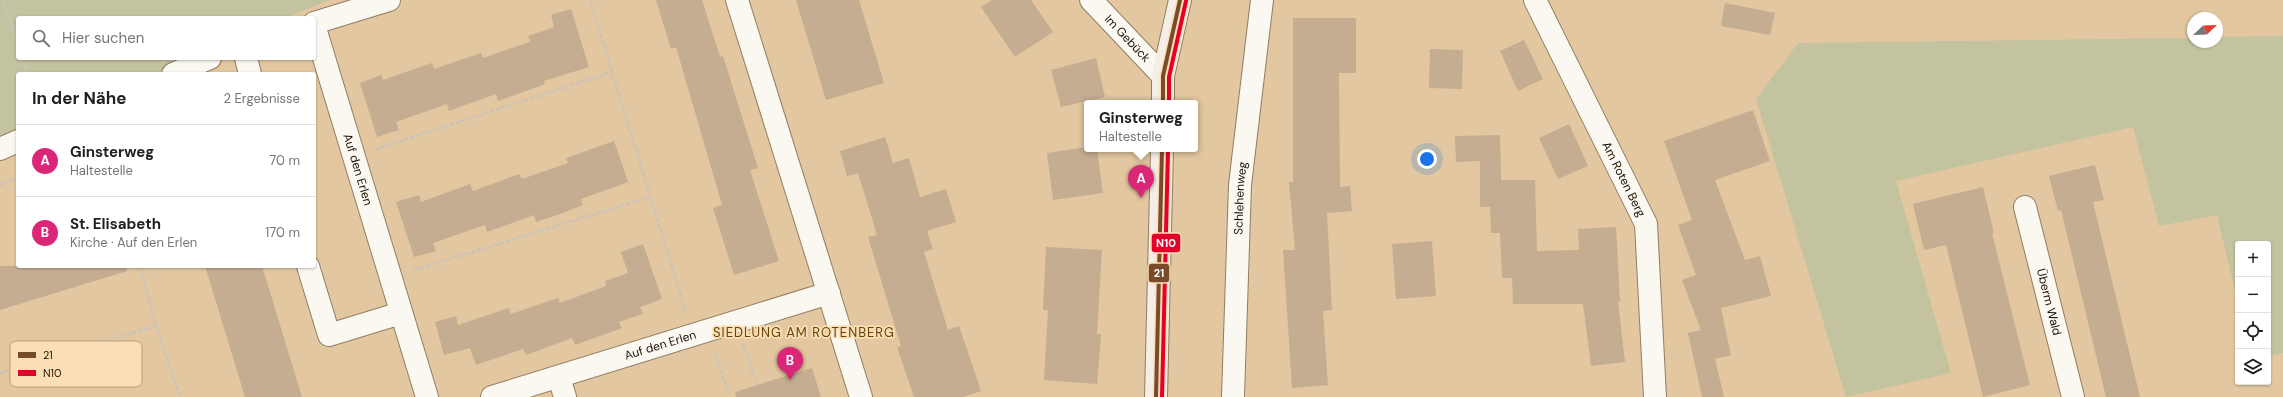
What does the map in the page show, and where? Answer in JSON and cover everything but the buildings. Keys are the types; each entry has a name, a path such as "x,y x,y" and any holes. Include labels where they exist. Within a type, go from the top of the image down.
{"street":[{"path":"316,23 389,0"},
{"path":"737,0 861,397"},
{"name":"Im Gebück","path":"1091,0 1163,76"},
{"path":"1163,100 1163,76 1180,0"},
{"name":"Schlehenweg","path":"1232,397 1240,185 1262,0"},
{"name":"Am Roten Berg","path":"1535,0 1646,224 1655,397"},
{"name":"Auf den Erlen","path":"316,31 427,397"},
{"path":"178,72 205,60"},
{"path":"246,60 250,72"},
{"path":"0,149 16,142"},
{"path":"1156,397 1162,152"},
{"name":"Überm Wald","path":"2025,207 2073,397"},
{"path":"309,268 329,335 401,313"},
{"name":"Auf den Erlen","path":"492,397 829,293"},
{"path":"559,377 565,397"}],"path":[{"path":"4,0 16,39"},
{"path":"590,0 650,197 700,334 729,394"},
{"path":"23,60 26,72"},
{"path":"354,156 612,72"},
{"path":"0,185 16,177"},
{"path":"391,278 650,197"},
{"path":"141,268 156,326 180,397"},
{"path":"735,323 757,385"},
{"path":"106,341 156,326"},
{"path":"0,373 10,370"}],"green space":[{"path":"0,0 329,0 291,16 16,16 16,60 188,60 160,72 16,72 16,134 0,140"},
{"path":"2283,36 2283,353 2271,355 2271,241 2235,241 2235,291 2217,215 2159,226 2133,127 1896,181 1951,373 1846,397 1756,99 1798,43 2187,38 2187,48 2223,48 2223,37"}],"transit line":[{"name":"21","path":"1163,100 1163,76 1180,0"},
{"name":"N10","path":"1169,100 1169,77 1186,1"},
{"name":"21","path":"1156,397 1162,152"},
{"name":"N10","path":"1162,397 1168,152"}],"place":[{"name":"Ginsterweg","path":"1141,198"},
{"name":"St. Elisabeth","path":"790,380"}],"district":[{"name":"SIEDLUNG AM ROTENBERG","path":"804,332"}]}
